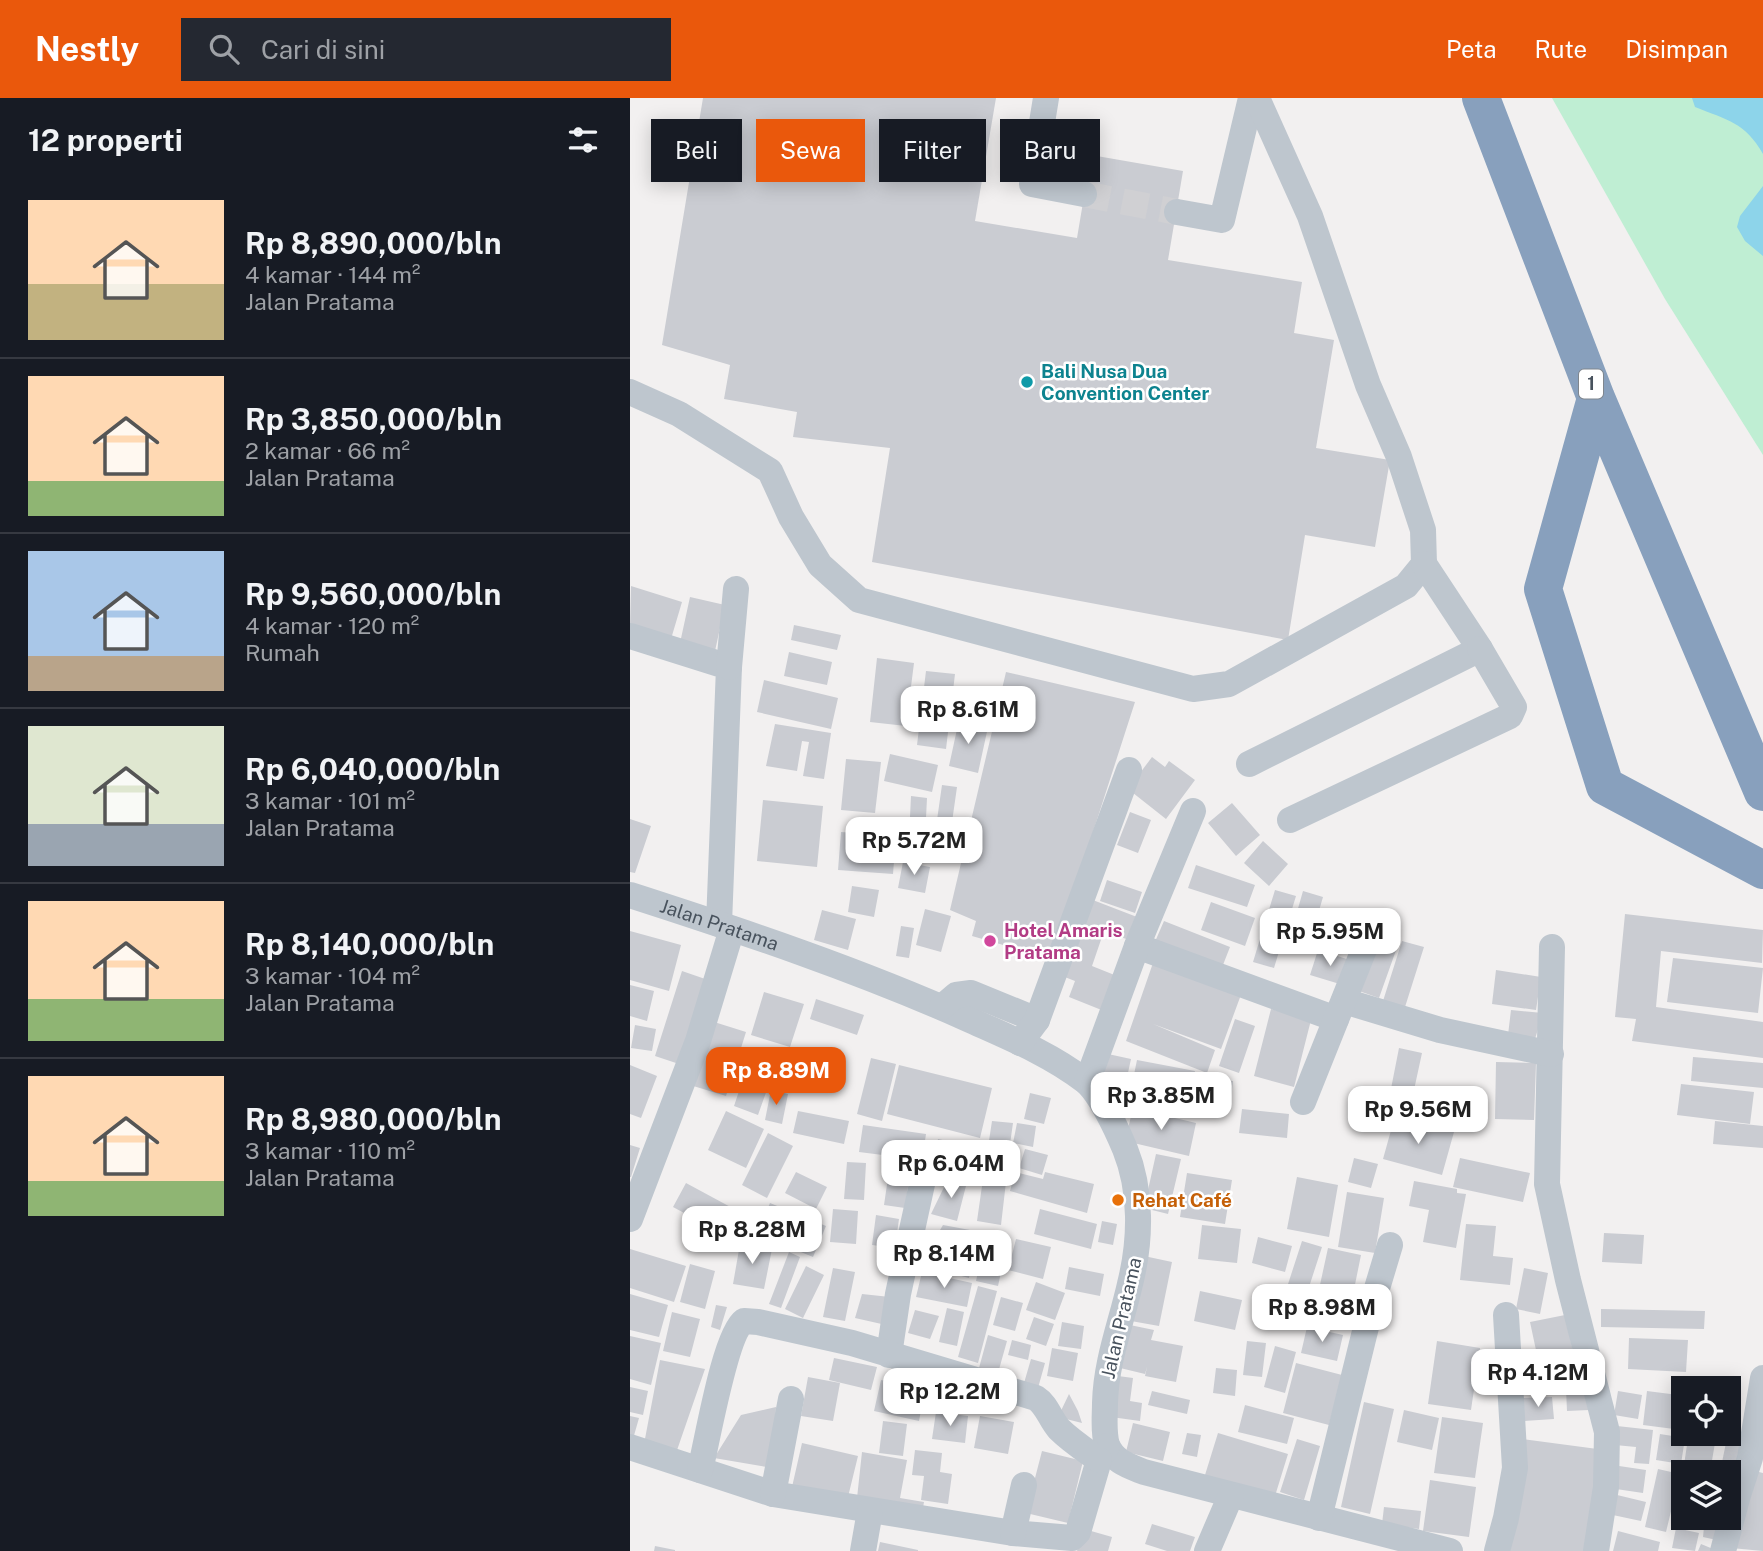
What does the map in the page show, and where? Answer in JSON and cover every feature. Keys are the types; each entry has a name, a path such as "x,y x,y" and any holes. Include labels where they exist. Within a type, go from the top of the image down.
{"highway":[{"name":"1","path":"1481,98 1596,398 1763,792"},
{"name":"1","path":"1596,398 1544,589 1605,786 1763,870"}],"street":[{"path":"1046,98 1032,184 1084,194"},
{"path":"1177,212 1222,220 1251,98"},
{"path":"1257,98 1310,216 1368,385 1399,457 1423,530 1424,564 1480,649 1514,707 1510,716 1290,820"},
{"path":"630,392 679,414 770,471 791,517 820,565 859,600 1193,689 1229,684 1406,586 1424,564"},
{"path":"630,1219 702,1030 726,927 729,667 736,589"},
{"path":"630,636 729,667"},
{"path":"1249,764 1480,649"},
{"path":"1020,1043 1037,1020 1129,770"},
{"path":"1087,1082 1193,811"},
{"name":"Jalan Pratama","path":"630,895 796,949 911,993 1020,1043 1087,1082 1125,1148 1136,1180 1137,1245 1131,1283 1109,1360 1105,1384 1103,1453"},
{"path":"1303,1102 1370,937"},
{"path":"1138,946 1340,1010 1551,1054"},
{"path":"1552,947 1548,1184 1567,1280 1607,1432 1606,1487 1596,1551"},
{"path":"942,1007 956,995 971,993 1037,1020"},
{"path":"889,1355 898,1294 924,1175"},
{"path":"1319,1518 1369,1315 1390,1245"},
{"path":"1497,1551 1515,1468 1506,1315"},
{"path":"700,1470 733,1334 744,1321 758,1322 852,1343 1036,1398 1058,1428 1076,1444 1144,1472 1450,1551"},
{"path":"1724,1551 1750,1458 1763,1378"},
{"path":"773,1494 791,1399"},
{"path":"630,1447 773,1494 1013,1533 1072,1538 1075,1536 1103,1453"},
{"path":"1013,1533 1024,1485"},
{"path":"1207,1551 1231,1495"},
{"path":"863,1551 870,1511"}],"green space":[{"path":"1552,98 1763,98 1763,455 1665,299"}],"water":[{"path":"1692,98 1763,98 1763,154 1742,128 1695,107"},
{"path":"1763,186 1763,256 1745,241 1737,227 1740,216"}],"building":[{"name":"Bali Nusa Dua Convention Center","path":"703,98 996,98 986,157 986,119 879,119 879,182 982,182 975,221 1077,238 1086,182 1100,182 1100,157 1183,171 1168,260 1302,282 1294,333 1334,340 1316,448 1390,460 1375,547 1305,535 1288,640 872,562 890,448 793,437 797,412 724,399 730,365 662,345 689,182 742,182 742,119 700,119"},
{"path":"631,586 682,602 671,639 630,627"},
{"path":"690,597 725,605 715,651 680,643"},
{"path":"794,625 841,635 837,650 791,640"},
{"path":"789,652 832,662 827,685 784,676"},
{"path":"877,658 914,663 906,726 870,722"},
{"path":"926,671 955,674 946,749 917,745"},
{"path":"1006,672 1135,702 1052,959 972,936 976,921 950,910"},
{"path":"764,680 838,698 831,729 757,712"},
{"path":"959,720 988,727 978,773 949,766"},
{"path":"775,724 831,733 824,779 803,776 809,742 802,741 797,771 766,766"},
{"path":"890,754 938,765 932,792 884,781"},
{"path":"1152,757 1165,767 1169,761 1195,780 1166,819 1128,789"},
{"path":"846,759 881,762 875,813 841,810"},
{"path":"942,785 957,787 952,822 937,820"},
{"path":"911,796 927,798 926,818 910,817"},
{"path":"763,800 823,806 817,867 757,861"},
{"path":"1232,803 1260,835 1236,856 1208,823"},
{"path":"1130,812 1151,820 1138,853 1117,845"},
{"path":"630,819 651,826 635,873 630,872"},
{"path":"926,827 962,834 957,857 921,850"},
{"path":"841,832 896,836 893,874 838,870"},
{"path":"1263,841 1288,864 1269,886 1244,863"},
{"path":"903,862 930,867 925,893 898,888"},
{"path":"1196,865 1255,885 1247,907 1188,888"},
{"path":"1107,880 1142,892 1135,913 1100,901"},
{"path":"852,886 879,890 874,917 848,912"},
{"path":"1275,890 1296,896 1274,968 1253,962"},
{"path":"1303,891 1323,897 1311,938 1291,933"},
{"path":"1085,897 1137,917 1129,940 1104,931 1092,966 1117,976 1104,1011 1069,997 1075,981 1057,974"},
{"path":"1211,902 1255,918 1245,946 1201,930"},
{"path":"925,909 951,916 941,952 916,945"},
{"path":"822,910 856,919 848,950 814,940"},
{"path":"1625,914 1763,930 1762,963 1661,951 1656,1007 1763,1022 1763,1058 1632,1041 1636,1019 1615,1017"},
{"path":"1323,918 1360,929 1352,955 1315,943"},
{"path":"1164,921 1230,947 1221,970 1154,944"},
{"path":"901,926 914,928 909,958 896,956"},
{"path":"630,931 681,945 669,991 630,980"},
{"path":"1380,932 1400,939 1379,998 1359,991"},
{"path":"1402,941 1424,947 1405,1007 1383,1001"},
{"path":"1318,950 1350,960 1343,985 1310,975"},
{"path":"1673,958 1763,968 1758,1013 1667,1002"},
{"path":"1154,960 1242,992 1221,1049 1153,1024 1215,1050 1207,1073 1126,1041"},
{"path":"1496,970 1541,977 1536,1010 1492,1004"},
{"path":"682,971 711,981 685,1066 655,1056"},
{"path":"630,985 654,991 647,1021 630,1016"},
{"path":"764,992 804,1004 790,1047 751,1035"},
{"path":"816,999 864,1015 857,1035 810,1019"},
{"path":"1271,1009 1311,1020 1294,1087 1254,1076"},
{"path":"1511,1010 1543,1013 1535,1039 1508,1035"},
{"path":"1235,1019 1255,1026 1239,1073 1219,1066"},
{"path":"711,1021 746,1032 726,1096 690,1085"},
{"path":"635,1025 656,1029 652,1051 631,1048"},
{"path":"1399,1048 1422,1053 1409,1113 1387,1109"},
{"path":"1108,1054 1131,1059 1124,1091 1100,1086"},
{"path":"1693,1057 1763,1063 1763,1088 1691,1081"},
{"path":"871,1058 896,1064 882,1121 857,1114"},
{"path":"1137,1060 1195,1071 1189,1100 1131,1089"},
{"path":"810,1061 844,1074 839,1089 804,1077"},
{"path":"1496,1062 1536,1063 1534,1120 1495,1119"},
{"path":"630,1065 657,1076 641,1118 630,1114"},
{"path":"899,1065 992,1088 980,1138 887,1114"},
{"path":"744,1076 769,1084 758,1115 734,1106"},
{"path":"1217,1079 1233,1081 1230,1105 1214,1103"},
{"path":"1681,1084 1754,1092 1750,1124 1677,1115"},
{"path":"771,1090 788,1094 782,1124 765,1120"},
{"path":"1030,1093 1051,1098 1044,1124 1024,1119"},
{"path":"1133,1108 1196,1123 1189,1156 1125,1141"},
{"path":"1242,1109 1289,1114 1287,1138 1239,1133"},
{"path":"726,1111 764,1129 746,1168 708,1150"},
{"path":"798,1111 849,1121 844,1144 793,1133"},
{"path":"1395,1116 1454,1132 1442,1175 1383,1159"},
{"path":"992,1121 1013,1123 1009,1151 1018,1152 1015,1171 985,1167"},
{"path":"1715,1121 1763,1126 1763,1148 1713,1144"},
{"path":"1017,1123 1036,1126 1033,1147 1013,1143"},
{"path":"863,1125 926,1134 922,1160 859,1152"},
{"path":"768,1133 793,1146 767,1198 742,1185"},
{"path":"938,1139 979,1148 973,1172 933,1163"},
{"path":"630,1145 640,1148 631,1177 630,1177"},
{"path":"1025,1149 1048,1155 1042,1175 1019,1168"},
{"path":"1156,1154 1181,1159 1168,1214 1144,1208"},
{"path":"1354,1158 1378,1164 1371,1188 1348,1182"},
{"path":"1460,1158 1530,1173 1523,1202 1453,1187"},
{"path":"847,1162 866,1163 864,1200 844,1199"},
{"path":"890,1164 911,1166 905,1208 884,1205"},
{"path":"796,1172 827,1187 816,1209 785,1193"},
{"path":"1015,1172 1043,1179 1045,1172 1094,1184 1087,1213 1010,1191"},
{"path":"1187,1173 1232,1180 1225,1224 1180,1217"},
{"path":"1297,1177 1338,1185 1329,1237 1287,1229"},
{"path":"968,1178 957,1221 931,1214 946,1183"},
{"path":"983,1179 1006,1182 1001,1225 977,1221"},
{"path":"1414,1181 1457,1189 1457,1193 1466,1194 1456,1248 1423,1242 1429,1210 1409,1206"},
{"path":"686,1183 749,1217 736,1241 673,1207"},
{"path":"1347,1192 1384,1198 1375,1253 1338,1247"},
{"path":"770,1203 826,1226 813,1257 757,1234"},
{"path":"833,1209 858,1211 856,1244 830,1242"},
{"path":"1040,1209 1097,1224 1091,1249 1034,1234"},
{"path":"876,1215 899,1219 895,1248 872,1245"},
{"path":"1102,1221 1117,1224 1113,1245 1098,1242"},
{"path":"1466,1224 1496,1226 1493,1256 1513,1258 1510,1285 1460,1280"},
{"path":"943,1225 970,1230 966,1250 933,1242"},
{"path":"1202,1225 1241,1229 1237,1263 1198,1259"},
{"path":"1604,1233 1644,1235 1642,1264 1602,1262"},
{"path":"1258,1237 1292,1246 1285,1272 1252,1263"},
{"path":"1016,1239 1051,1247 1043,1279 1008,1270"},
{"path":"1302,1241 1322,1247 1297,1324 1277,1318"},
{"path":"740,1244 772,1249 764,1289 733,1284"},
{"path":"936,1247 974,1256 969,1278 931,1268"},
{"path":"1328,1248 1361,1255 1347,1324 1313,1317"},
{"path":"630,1249 686,1266 674,1302 630,1288"},
{"path":"983,1249 1005,1254 998,1286 976,1281"},
{"path":"789,1252 800,1257 781,1308 769,1304"},
{"path":"1144,1256 1172,1262 1159,1326 1131,1321"},
{"path":"690,1264 715,1271 705,1309 680,1302"},
{"path":"806,1266 824,1275 803,1318 785,1309"},
{"path":"1069,1267 1104,1274 1100,1296 1065,1289"},
{"path":"833,1268 855,1272 845,1321 823,1317"},
{"path":"1524,1268 1548,1273 1540,1314 1516,1309"},
{"path":"922,1272 972,1283 967,1307 916,1297"},
{"path":"1036,1282 1065,1293 1055,1320 1026,1310"},
{"path":"978,1286 997,1291 978,1363 958,1357"},
{"path":"1200,1291 1242,1300 1235,1330 1194,1321"},
{"path":"630,1294 668,1305 659,1337 630,1330"},
{"path":"862,1294 890,1297 886,1325 855,1318"},
{"path":"1001,1297 1023,1303 1015,1331 993,1325"},
{"path":"716,1305 727,1307 720,1330 711,1327"},
{"path":"947,1308 964,1312 957,1346 939,1342"},
{"path":"1601,1309 1705,1311 1704,1329 1601,1327"},
{"path":"915,1310 939,1316 930,1339 908,1333"},
{"path":"672,1312 700,1319 690,1357 663,1351"},
{"path":"1565,1315 1578,1374 1543,1383 1530,1322"},
{"path":"1034,1317 1054,1324 1046,1346 1026,1339"},
{"path":"1062,1322 1084,1326 1081,1349 1058,1346"},
{"path":"1125,1324 1154,1330 1151,1340 1183,1346 1176,1382 1145,1376 1147,1367 1145,1374 1116,1367"},
{"path":"1307,1327 1343,1335 1337,1361 1301,1353"},
{"path":"988,1335 1007,1341 998,1373 979,1368"},
{"path":"630,1336 661,1343 651,1385 630,1379"},
{"path":"1629,1338 1688,1340 1686,1372 1628,1369"},
{"path":"1012,1340 1031,1345 1028,1360 1008,1355"},
{"path":"1247,1341 1266,1343 1262,1377 1243,1375"},
{"path":"1437,1341 1480,1348 1471,1410 1428,1404"},
{"path":"1275,1346 1296,1352 1285,1393 1264,1387"},
{"path":"1052,1348 1078,1353 1073,1381 1047,1376"},
{"path":"834,1358 877,1367 871,1390 829,1380"},
{"path":"1031,1359 1045,1363 1038,1388 1024,1383"},
{"path":"660,1360 705,1369 675,1456 644,1444"},
{"path":"1296,1363 1342,1375 1329,1425 1283,1413"},
{"path":"1216,1368 1237,1370 1235,1396 1213,1393"},
{"path":"1118,1376 1133,1378 1130,1401 1142,1403 1140,1421 1111,1417"},
{"path":"808,1377 840,1383 833,1421 801,1416"},
{"path":"881,1380 925,1389 919,1421 874,1411"},
{"path":"630,1387 648,1391 643,1415 630,1412"},
{"path":"1588,1388 1589,1410 1567,1411 1566,1389"},
{"path":"1152,1391 1190,1400 1187,1414 1148,1405"},
{"path":"1618,1391 1642,1395 1638,1419 1614,1415"},
{"path":"1647,1391 1671,1394 1671,1429 1643,1425"},
{"path":"1069,1394 1078,1411 1082,1423 1058,1417"},
{"path":"1552,1397 1554,1419 1524,1421 1523,1398"},
{"path":"1364,1402 1394,1409 1370,1514 1341,1507"},
{"path":"1245,1405 1294,1418 1287,1444 1238,1432"},
{"path":"776,1407 773,1468 714,1458 741,1415"},
{"path":"1404,1410 1439,1418 1432,1450 1397,1442"},
{"path":"936,1412 968,1416 965,1443 932,1439"},
{"path":"630,1416 639,1418 633,1439 630,1438"},
{"path":"980,1416 1014,1422 1008,1454 974,1448"},
{"path":"1442,1417 1483,1423 1475,1478 1434,1473"},
{"path":"883,1421 907,1424 903,1456 879,1453"},
{"path":"1133,1423 1170,1432 1163,1461 1126,1452"},
{"path":"1617,1426 1653,1430 1649,1464 1634,1463 1636,1447 1615,1445"},
{"path":"1187,1433 1201,1435 1197,1457 1182,1454"},
{"path":"1218,1433 1288,1454 1275,1496 1205,1475"},
{"path":"1660,1434 1671,1436 1671,1446 1684,1446 1682,1460 1671,1460 1671,1462 1656,1460"},
{"path":"1741,1436 1746,1437 1738,1460 1722,1460 1725,1446 1741,1446"},
{"path":"1297,1439 1320,1446 1304,1500 1280,1492"},
{"path":"1523,1439 1605,1450 1592,1551 1509,1551"},
{"path":"802,1443 858,1456 847,1501 792,1487"},
{"path":"1687,1446 1714,1446 1712,1460 1685,1460"},
{"path":"915,1450 942,1453 940,1472 952,1474 948,1504 921,1500 924,1476 912,1475"},
{"path":"1042,1451 1083,1461 1068,1523 1026,1513"},
{"path":"862,1452 907,1460 900,1498 924,1502 922,1513 857,1498"},
{"path":"1619,1466 1646,1470 1643,1493 1616,1489"},
{"path":"1658,1469 1671,1472 1671,1511 1666,1532 1645,1527"},
{"path":"1751,1470 1763,1473 1763,1551 1731,1548 1736,1530 1741,1530 1741,1509"},
{"path":"1430,1480 1476,1487 1469,1537 1423,1531"},
{"path":"1613,1494 1646,1502 1641,1521 1608,1514"},
{"path":"1384,1507 1421,1511 1419,1529 1382,1524"},
{"path":"1152,1524 1195,1537 1190,1551 1167,1551 1145,1544"},
{"path":"1084,1529 1112,1537 1108,1551 1077,1551"},
{"path":"1676,1530 1699,1533 1695,1551 1672,1548"},
{"path":"1704,1530 1723,1530 1721,1541 1703,1537"},
{"path":"1618,1531 1660,1542 1658,1551 1613,1551"},
{"path":"880,1542 918,1550 918,1551 878,1551"},
{"path":"1701,1544 1718,1551 1698,1551"},
{"path":"655,1546 675,1550 675,1551 654,1551"}],"tunnel":[{"path":"1084,194 1177,212"}],"place":[{"name":"Bali Nusa Dua Convention Center","path":"1027,382"},
{"name":"Hotel Amaris Pratama","path":"990,941"},
{"name":"Rehat Café","path":"1118,1200"}]}
